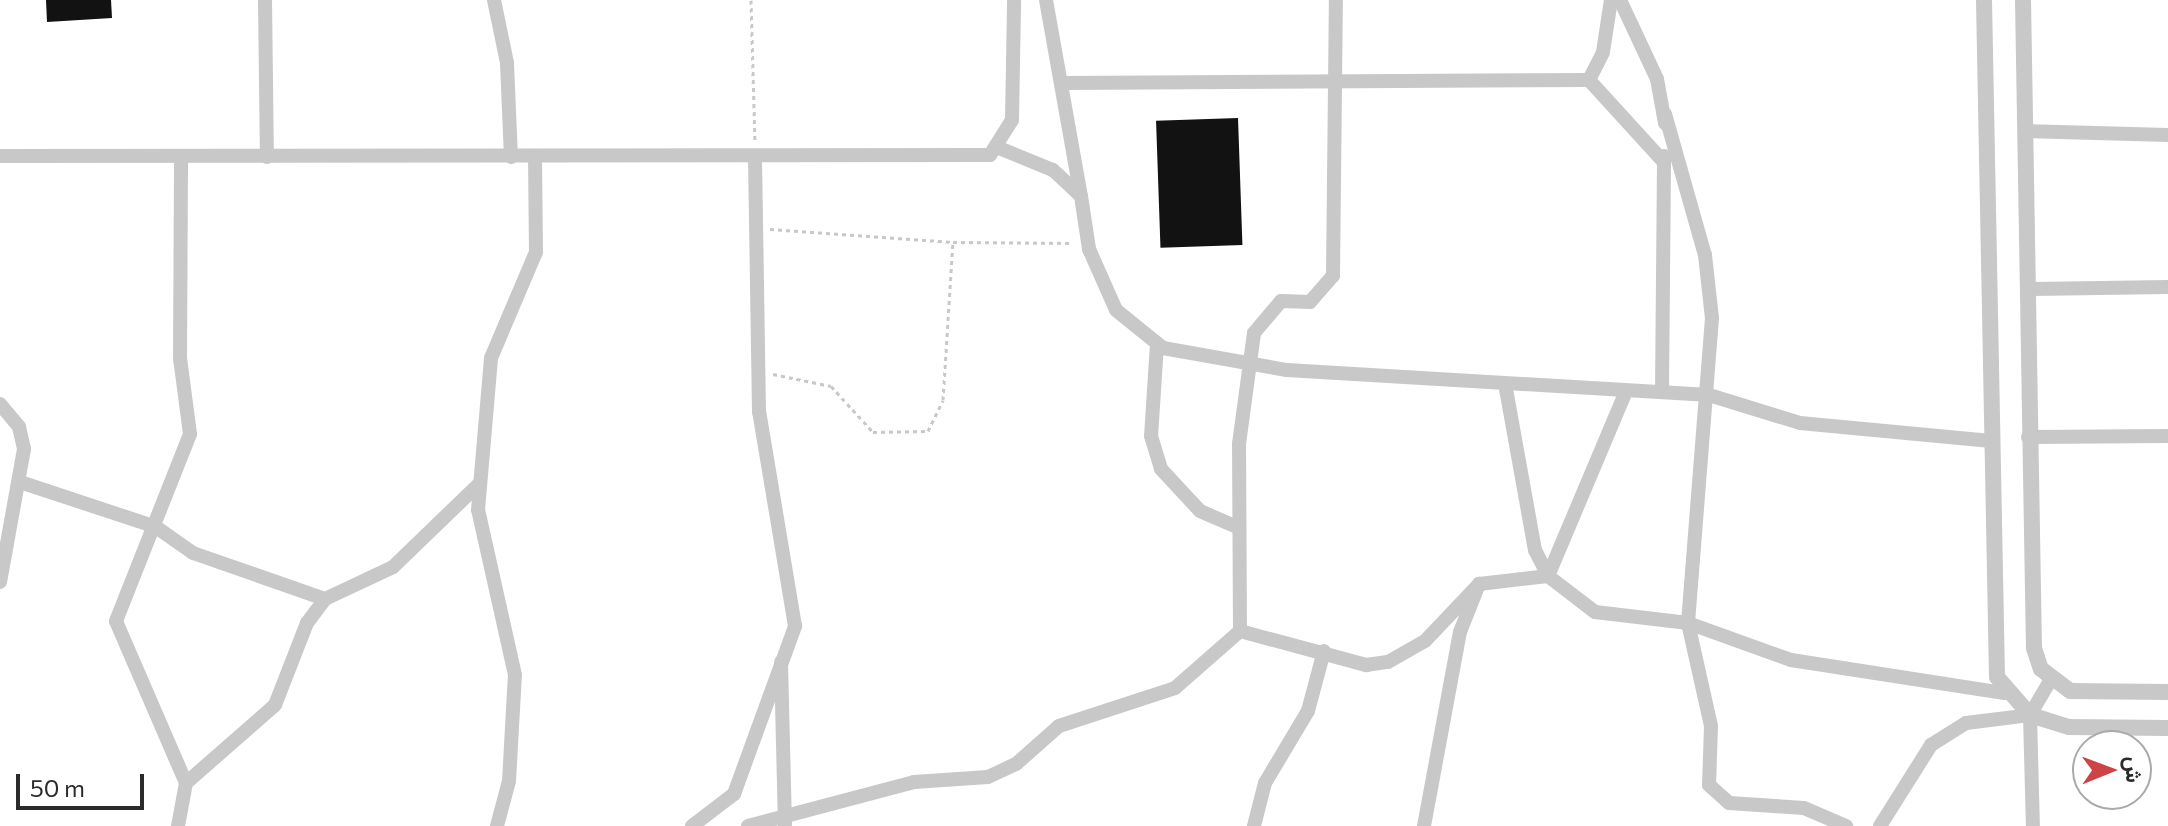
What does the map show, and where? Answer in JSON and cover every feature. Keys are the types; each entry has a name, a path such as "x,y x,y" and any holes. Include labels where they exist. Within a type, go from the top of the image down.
{"street":[{"path":"265,0 267,157"},
{"path":"494,0 507,63 511,157"},
{"path":"999,148 1012,120 1014,0"},
{"path":"1046,0 1064,83 1088,244 1116,310 1157,344 1248,365 1506,389 1709,395 1800,423 1991,441"},
{"path":"1240,631 1237,527 1248,365 1264,314 1281,301 1310,302 1333,276 1336,0"},
{"path":"1589,80 1603,52 1611,0"},
{"path":"1620,0 1657,79 1705,255 1712,318 1709,395 1693,497 1688,623 1711,726 1709,785 1717,797 1804,808 1846,826"},
{"path":"1984,0 1993,650 2004,693"},
{"path":"2023,0 2031,623 2051,679 2085,693 2168,692"},
{"path":"1064,83 1589,80 1664,162"},
{"path":"1662,392 1665,114"},
{"path":"2025,131 2168,135"},
{"path":"0,156 963,158 999,148 1053,170 1081,196"},
{"path":"178,826 186,783 161,712 117,635 121,603 156,527 190,434 180,358 181,157"},
{"path":"497,826 509,781 515,675 479,533 480,483 491,358 536,252 535,157"},
{"path":"692,826 734,794 781,661 796,606 764,451 757,373 755,157"},
{"path":"2027,289 2168,287"},
{"path":"1157,344 1151,436 1161,469 1200,511 1237,527"},
{"path":"1506,389 1535,550 1548,576 1595,612 1688,623 1791,660 2004,693 2030,715"},
{"path":"1548,576 1626,391"},
{"path":"0,404 19,427 23,483 0,582"},
{"path":"2028,437 2168,436"},
{"path":"23,483 156,527 193,553 325,599"},
{"path":"186,783 275,705 307,623 325,599 393,567 480,483"},
{"path":"1240,631 1324,651 1366,665 1388,662 1425,641 1479,584 1548,576"},
{"path":"1424,826 1460,632 1479,584"},
{"path":"748,826 785,822 914,782 988,777 1016,764 1059,726 1175,688 1240,631"},
{"path":"1254,826 1265,783 1308,711 1324,651"},
{"path":"781,661 785,822"},
{"path":"2033,826 2030,715 2051,679"},
{"path":"1880,826 1931,745 1966,723 2030,715 2085,729 2168,728"}],"path":[{"path":"751,0 755,157"},
{"path":"756,229 953,242 1088,244"},
{"path":"757,373 814,377 873,432 928,431 943,400 953,242"}],"building":[{"path":"46,0 111,0 112,18 47,22"},
{"path":"1238,118 1242,245 1160,248 1156,121"}]}
